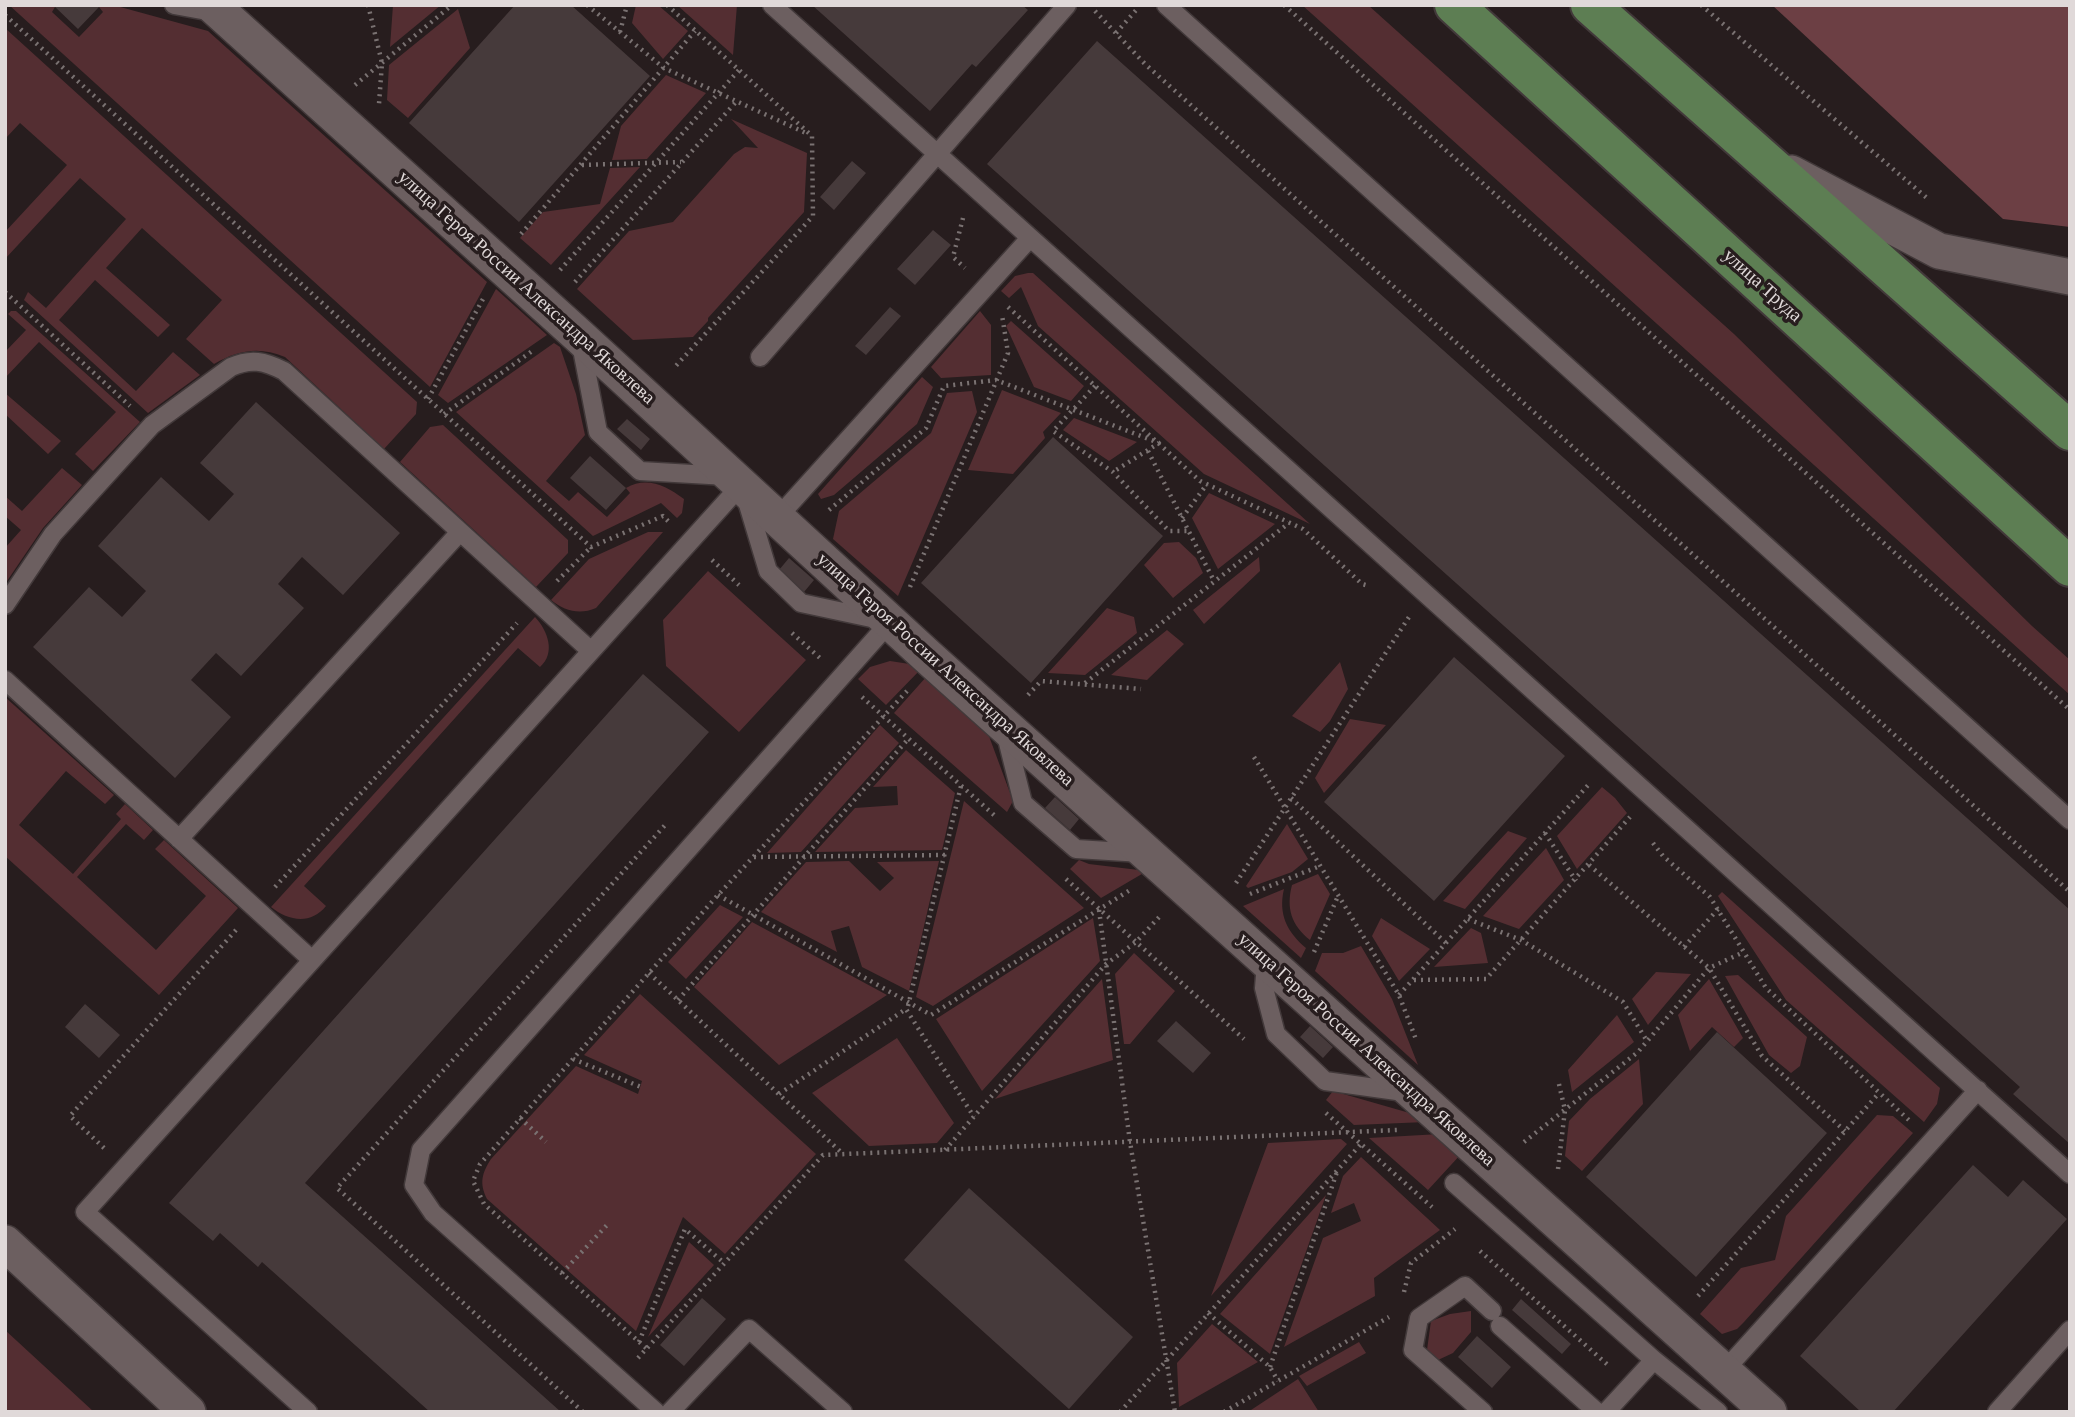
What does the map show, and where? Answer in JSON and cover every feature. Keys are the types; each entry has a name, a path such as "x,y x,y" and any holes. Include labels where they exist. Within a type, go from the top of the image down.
{"main road":[{"name":"улица Труда","path":"1454,5 2070,567"},
{"path":"1590,5 2070,432"}],"street":[{"name":"улица Героя России Александра Яковлева","path":"217,9 778,517 899,608 934,662 1014,712 1165,870 1769,1412"},
{"path":"1759,156 1938,251 2070,276"},
{"path":"5,1243 188,1412"}],"lane":[{"path":"174,5 217,9"},
{"path":"772,5 2070,1174"},
{"path":"760,357 1068,5"},
{"path":"1166,5 2070,820"},
{"path":"778,517 1030,238"},
{"path":"574,331 598,432 640,471 738,480"},
{"path":"5,605 53,534 152,425 231,367 244,361 264,361 284,371 592,651"},
{"path":"738,480 768,571 801,603 899,608"},
{"path":"308,1412 85,1212 592,651 738,480"},
{"path":"180,839 460,532"},
{"path":"656,1412 433,1213 414,1185 421,1150 899,608"},
{"path":"5,680 312,960"},
{"path":"1266,962 1264,988 1276,1034 1325,1081 1414,1093"},
{"path":"1724,1371 1978,1090"},
{"path":"1454,1183 1654,1360 1718,1412"},
{"path":"1483,1412 1413,1350 1419,1318 1465,1286 1597,1412"},
{"path":"670,1412 749,1329 843,1412"},
{"path":"1997,1412 2070,1330"},
{"path":"1606,1412 1654,1360"}],"path":[{"path":"368,5 382,63 379,105"},
{"path":"347,91 452,5"},
{"path":"587,5 664,68 812,136"},
{"path":"620,32 627,5"},
{"path":"665,378 813,216 812,136 667,5"},
{"path":"1090,5 1145,64 2070,892"},
{"path":"1116,33 1140,5"},
{"path":"1284,5 2070,710"},
{"path":"1701,5 1931,201"},
{"path":"428,399 514,242 695,31"},
{"path":"554,278 739,70"},
{"path":"568,290 736,102"},
{"path":"581,165 682,162"},
{"path":"972,186 953,257 1200,481 1303,529 1362,584 1374,587"},
{"path":"5,292 152,425"},
{"path":"899,608 1008,353 1000,300"},
{"path":"444,414 574,331"},
{"path":"821,517 926,428 944,386 996,380 1159,443"},
{"path":"1095,386 1053,431 1113,472 1169,531 1189,531"},
{"path":"1113,472 1159,443"},
{"path":"1148,451 1214,581"},
{"path":"1182,518 1207,484"},
{"path":"1085,683 1289,523"},
{"path":"125,1167 70,1116 537,601 591,547"},
{"path":"1234,886 1413,611"},
{"path":"646,1349 484,1204 473,1181 480,1164 718,895 934,662"},
{"path":"1014,712 1041,681 1141,689"},
{"path":"678,1000 909,738"},
{"path":"1254,757 1399,995 1418,1045"},
{"path":"1399,995 1597,774"},
{"path":"779,1094 908,1006 961,785"},
{"path":"1290,797 1446,943"},
{"path":"1412,980 1486,979 1633,814"},
{"path":"1545,833 1576,881"},
{"path":"1648,835 1663,856 1710,897 1766,988 1933,1142"},
{"path":"753,857 945,855"},
{"path":"1589,865 1709,968 1762,1056 1845,1132"},
{"path":"1243,897 1320,866"},
{"path":"718,895 908,1006 931,1015 1165,870"},
{"path":"945,1150 1106,964 1136,942 1165,870"},
{"path":"1311,957 1339,895"},
{"path":"1099,909 1130,1142 1175,1412"},
{"path":"1684,947 1718,909"},
{"path":"1468,919 1521,940 1623,1002 1647,1041"},
{"path":"1519,1146 1638,1052 1709,968 1744,952"},
{"path":"649,973 843,1154"},
{"path":"908,1006 974,1117"},
{"path":"573,1059 641,1087"},
{"path":"1556,1181 1565,1110 1558,1080"},
{"path":"1695,1300 1879,1093"},
{"path":"520,1118 546,1142"},
{"path":"619,1379 823,1155 1454,1128"},
{"path":"1120,1412 1361,1144"},
{"path":"1270,1367 1339,1168"},
{"path":"562,1273 608,1224"},
{"path":"1402,1299 1410,1263 1455,1228"},
{"path":"639,1342 685,1229 724,1263"},
{"path":"1472,1260 1482,1253"},
{"path":"1224,1412 1399,1311"},
{"path":"1208,1313 1270,1367 1278,1381"}],"shaded area":[{"path":"9,5 53,5 55,7 52,12 79,37 103,12 100,5 113,5 208,31 487,282 430,387"},
{"path":"393,5 441,5 390,47"},
{"path":"636,5 658,5 688,31 663,59 632,23"},
{"path":"677,5 737,5 733,55"},
{"path":"1302,5 1368,5 1734,334 2070,660 2070,695"},
{"path":"1772,5 2070,5 2070,227 2003,219"},
{"path":"458,9 470,48 408,118 387,100 389,65"},
{"path":"5,28 417,402 416,414 384,449 285,357 266,351 249,351 232,355 214,364 186,339 222,300 142,228 106,268 170,325 158,337 95,280 59,320 136,391 173,352 200,375 148,413 24,300 28,292 46,308 126,219 80,178 5,259 5,232 67,165 20,123 5,139"},
{"path":"666,75 706,93 647,159 612,160 621,126"},
{"path":"731,119 807,153 804,212 693,337 633,340 577,289 629,231 673,222 734,154 745,147 758,148"},
{"path":"640,167 551,265 520,238 543,212 600,204 610,168"},
{"path":"1033,273 1310,524 1204,474 1038,326 1021,287 1009,298 1001,291 1015,276"},
{"path":"496,289 547,335 448,403 438,395"},
{"path":"16,311 140,422 93,471 75,454 116,412 39,342 5,378 5,352 26,330 8,314"},
{"path":"980,311 991,325 991,375 941,378 931,367"},
{"path":"1011,321 1084,386 1071,401 1034,387 1006,326"},
{"path":"554,343 560,347 576,394 585,435 546,481 569,501 578,492 607,517 630,493 626,488 641,483 656,484 684,499 682,513 677,518 661,503 593,536 456,412"},
{"path":"922,377 933,387 917,424 834,495 821,499 818,494"},
{"path":"1002,390 1061,413 1043,432 1045,438 1013,474 968,470"},
{"path":"972,391 977,412 898,596 833,539 839,511 931,433 947,393"},
{"path":"5,393 61,441 48,454 5,414"},
{"path":"1074,418 1137,442 1109,461 1063,430"},
{"path":"443,425 568,540 568,553 536,587 400,462 430,427"},
{"path":"62,468 82,485 43,528 5,584 5,548 21,530 5,516 5,496 22,511"},
{"path":"1209,493 1275,524 1218,569 1192,518"},
{"path":"648,532 663,532 596,608 572,611 551,600 589,559"},
{"path":"1179,542 1196,558 1203,573 1173,598 1144,565 1164,543"},
{"path":"1259,557 1260,571 1204,624 1193,610"},
{"path":"708,571 806,660 739,732 666,666 663,620"},
{"path":"1107,608 1134,617 1137,633 1085,675 1048,673"},
{"path":"535,617 547,635 549,649 545,661 540,667 518,648 304,886 326,906 313,916 299,919 271,907"},
{"path":"1167,630 1184,644 1147,680 1111,675"},
{"path":"890,661 916,665 921,669 886,705 858,679 870,667"},
{"path":"1340,662 1348,689 1330,721 1320,732 1292,716"},
{"path":"927,676 986,728 1013,801 1007,812 894,713"},
{"path":"5,697 114,795 105,804 66,771 19,825 73,874 121,819 116,814 125,804 153,830 144,840 126,824 77,877 156,950 206,896 155,849 164,840 238,908 159,995 5,856"},
{"path":"1350,719 1386,725 1324,793 1315,778"},
{"path":"880,725 899,743 801,852 767,853"},
{"path":"906,750 955,793 942,850 815,852 855,808 898,805 897,786 873,787"},
{"path":"1602,787 1627,813 1577,869 1557,836"},
{"path":"964,801 1084,908 933,1006 916,997"},
{"path":"1287,824 1308,859 1292,872 1248,888 1246,886"},
{"path":"1508,831 1527,838 1465,909 1443,901"},
{"path":"1546,848 1564,880 1519,929 1483,916"},
{"path":"1079,860 1089,864 1147,871 1101,898 1070,869"},
{"path":"849,861 880,891 894,878 877,862 939,861 909,991 862,967 849,926 831,931 837,952 761,912 806,862"},
{"path":"1318,874 1330,894 1310,940 1294,922 1290,909 1290,893 1292,885"},
{"path":"1284,889 1283,914 1289,929 1306,948 1301,958 1243,906"},
{"path":"1722,892 1940,1088 1937,1104 1924,1122 1786,1000 1718,896"},
{"path":"720,905 743,917 686,979 668,962"},
{"path":"1093,918 1100,961 982,1091 936,1019"},
{"path":"1381,918 1430,949 1399,981 1372,936"},
{"path":"752,922 887,995 779,1065 694,987"},
{"path":"1471,928 1481,933 1488,963 1434,967"},
{"path":"1361,946 1392,999 1418,1065 1315,971 1322,953 1343,953"},
{"path":"1134,953 1175,991 1130,1044 1124,1044 1115,974"},
{"path":"1656,972 1691,974 1648,1025 1632,999"},
{"path":"1738,975 1807,1037 1800,1066 1791,1073 1769,1055 1725,976"},
{"path":"1102,979 1113,1060 995,1099"},
{"path":"1709,979 1743,1038 1734,1047 1712,1027 1690,1051 1678,1015"},
{"path":"640,994 816,1154 725,1254 683,1217 636,1331 487,1199 482,1183 491,1159 576,1066 638,1094 642,1081 584,1055"},
{"path":"1617,1015 1634,1042 1572,1092 1568,1070"},
{"path":"897,1038 954,1123 937,1143 869,1146 812,1093"},
{"path":"1639,1059 1643,1104 1582,1171 1565,1156 1569,1121 1590,1099"},
{"path":"1333,1091 1420,1116 1426,1122 1354,1125 1326,1100"},
{"path":"1877,1115 1893,1116 1913,1133 1744,1322 1737,1329 1722,1334 1700,1314 1741,1268 1775,1260 1786,1216"},
{"path":"1440,1134 1462,1153 1428,1190 1369,1138"},
{"path":"1341,1139 1347,1144 1211,1296 1268,1143"},
{"path":"1361,1157 1440,1230 1374,1278 1375,1296 1284,1347 1323,1238 1361,1221 1354,1203 1331,1213 1343,1176"},
{"path":"1326,1195 1270,1354 1220,1314"},
{"path":"689,1242 714,1265 648,1337"},
{"path":"1471,1311 1471,1332 1453,1353 1438,1360 1427,1350 1431,1321 1450,1314"},
{"path":"1212,1324 1258,1362 1179,1407 1177,1363"},
{"path":"5,1330 94,1412 5,1412"},
{"path":"1359,1342 1366,1353 1307,1386 1299,1376"},
{"path":"1298,1379 1319,1412 1248,1412"}],"building":[{"path":"53,5 97,5 99,7 78,29"},
{"path":"515,5 571,5 650,76 519,222 409,123"},
{"path":"812,5 1022,5 1028,10 976,67 972,64 930,111"},
{"path":"1097,41 2070,910 2070,1144 2013,1094 2020,1087 987,164"},
{"path":"852,161 866,173 834,210 820,197"},
{"path":"933,230 951,245 915,285 897,269"},
{"path":"890,307 901,316 866,355 855,346"},
{"path":"256,402 400,533 343,595 302,557 278,584 304,608 241,676 216,653 191,680 231,717 175,778 33,647 89,587 122,617 146,591 98,546 161,477 209,521 234,494 200,463"},
{"path":"627,419 650,439 641,450 617,429"},
{"path":"1053,437 1163,536 1031,683 921,583"},
{"path":"590,456 626,488 606,510 570,478"},
{"path":"789,558 814,580 804,592 779,570"},
{"path":"1454,657 1565,756 1434,901 1324,802"},
{"path":"643,674 709,732 305,1183 561,1412 430,1412 262,1262 258,1267 220,1233 213,1241 169,1203"},
{"path":"1055,797 1079,819 1070,830 1045,808"},
{"path":"85,1004 120,1035 99,1058 65,1027"},
{"path":"1176,1021 1211,1053 1193,1073 1157,1041"},
{"path":"1310,1026 1333,1047 1323,1058 1300,1037"},
{"path":"1717,1032 1827,1133 1696,1277 1586,1177"},
{"path":"1973,1165 2008,1197 2023,1180 2067,1219 1893,1412 1861,1412 1800,1356"},
{"path":"969,1188 1133,1337 1069,1409 904,1260"},
{"path":"702,1298 726,1319 684,1366 660,1345"},
{"path":"1521,1299 1571,1344 1562,1354 1512,1310"},
{"path":"1477,1336 1511,1367 1492,1388 1458,1357"}]}
